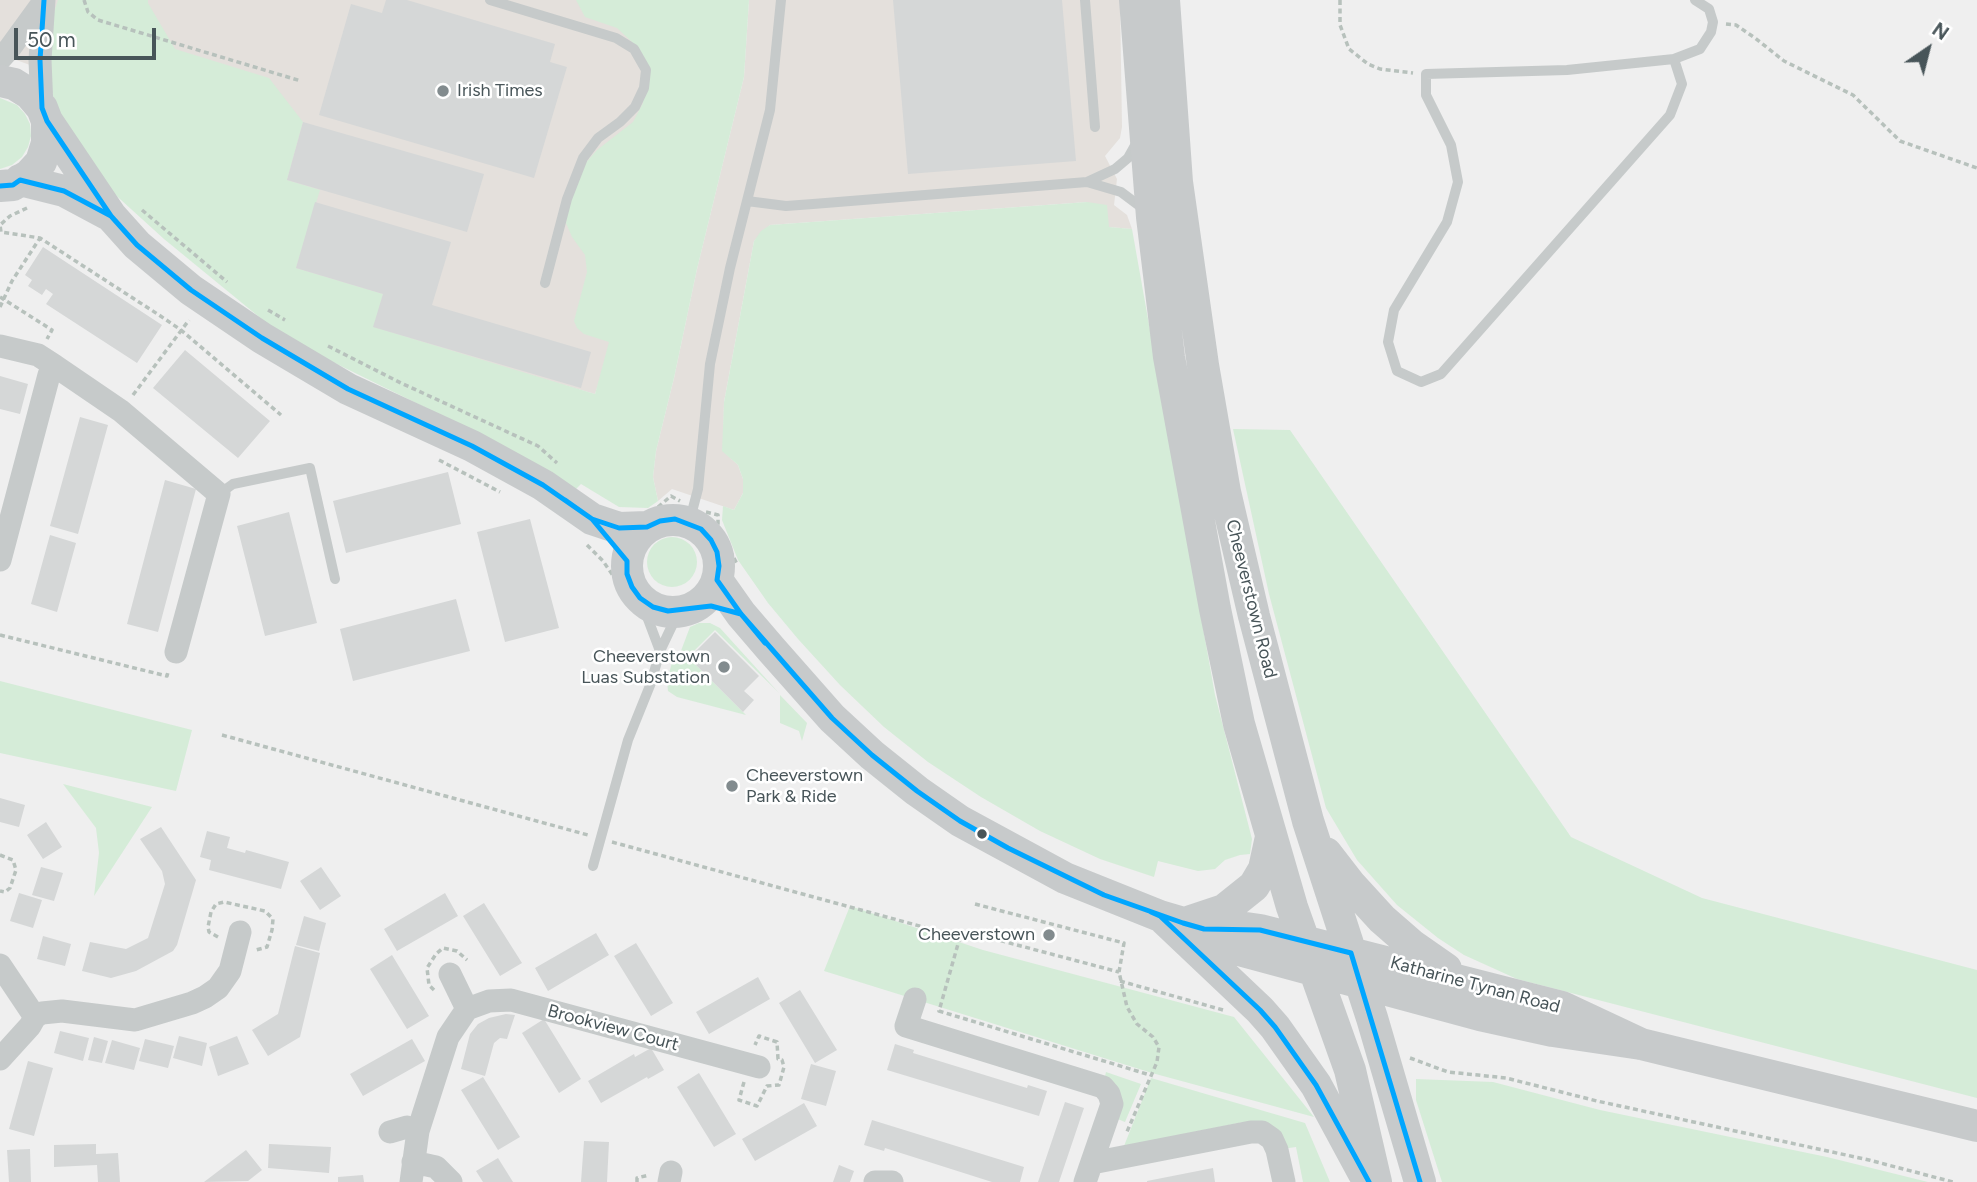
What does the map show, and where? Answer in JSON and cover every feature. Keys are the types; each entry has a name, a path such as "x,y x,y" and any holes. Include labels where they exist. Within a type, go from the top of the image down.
{"main road":[{"name":"Cheeverstown Road","path":"1135,0 1152,217 1169,357 1215,609 1239,724 1303,940 1350,1070 1376,1182"},
{"name":"Cheeverstown Road","path":"1164,0 1177,182 1203,365 1225,492 1254,616 1312,835 1351,953 1420,1182"},
{"path":"0,81 14,84 30,94 124,211 137,245 191,290 262,338 348,389 495,459 543,485 592,519 627,561"},
{"path":"8,188 29,175 41,162 47,143 45,114"},
{"path":"8,188 64,191 124,211"},
{"path":"592,519 620,528 652,518 660,521 692,515 711,540 717,552 719,566 727,572 741,614 832,718 872,755 917,791 972,828 1065,878 1182,922 1275,1027 1316,1085 1369,1182"},
{"path":"652,518 630,548 627,561 627,574 640,598 653,607 668,611 711,606 741,614"},
{"path":"685,610 702,601 727,572"},
{"path":"1312,835 1350,884 1382,919 1413,946 1467,983"},
{"path":"1182,922 1224,910 1246,893 1264,869 1271,837"},
{"name":"Katharine Tynan Road","path":"1182,922 1246,928 1303,940 1562,1007 1641,1044"},
{"name":"Katharine Tynan Road","path":"1182,922 1232,948 1480,1015 1541,1029 1641,1044 1977,1126"}],"street":[{"path":"0,59 43,2"},
{"path":"43,2 40,60 45,114"},
{"path":"0,346 47,360 121,411 219,494 176,652"},
{"path":"2,547 49,375 47,360"},
{"path":"0,1059 35,1017 42,1013 62,1011 135,1020 205,997 224,981 235,957 232,936"},
{"path":"0,965 35,1017"},
{"path":"451,1182 436,1167 412,1172 418,1131 448,1037 467,1009 460,969"},
{"path":"915,999 906,1026 1103,1087 1112,1104 1088,1173"},
{"name":"Brookview Court","path":"467,1009 489,1001 511,1000 750,1064"},
{"path":"390,1132 407,1126 418,1131"},
{"path":"1088,1173 1251,1132 1262,1132 1272,1139 1278,1150 1284,1182"},
{"path":"875,1182 892,1182"}],"lane":[{"path":"490,0 616,38 635,49 646,70 644,88 635,107 598,138 583,158 568,199 545,283"},
{"path":"692,515 710,364 769,110 781,0"},
{"path":"1085,0 1095,127"},
{"path":"1674,59 1682,84 1670,115 1441,374 1420,382 1397,371 1388,342 1394,310 1447,222 1458,182 1451,145 1426,95 1426,74 1567,70 1674,59 1700,49 1711,32 1713,22 1709,9 1695,0"},
{"path":"747,201 786,205 813,204 1087,182 1115,169 1128,158 1144,130"},
{"path":"1087,182 1121,192 1152,217"},
{"path":"219,494 233,484 310,468 335,579"},
{"path":"640,598 660,651"},
{"path":"593,866 628,740 652,681 660,651 685,610"}],"path":[{"path":"84,0 91,16 98,20 301,81"},
{"path":"1340,0 1340,25 1349,49 1368,64 1380,69 1426,74"},
{"path":"1713,22 1736,25 1784,61 1853,95 1900,141 1977,168"},
{"path":"124,211 200,261 232,286"},
{"path":"0,226 1,232 40,238 181,331 281,415"},
{"path":"0,307 2,298 40,238"},
{"path":"2,298 52,330 47,360"},
{"path":"259,304 290,323"},
{"path":"121,411 191,318"},
{"path":"325,344 401,383 538,446 560,466"},
{"path":"652,518 671,496 692,515 718,515 727,572"},
{"path":"0,635 167,676 176,652"},
{"path":"0,855 9,857 16,870 10,888 5,892 0,891"},
{"path":"232,936 208,929 211,912 216,904 224,902 265,911 273,919 267,947 256,950 251,955"},
{"path":"975,904 1124,943 1119,972 1130,1014 1159,1047 1157,1062 1124,1141"},
{"path":"968,932 1119,972"},
{"path":"960,937 939,1011 1150,1075"},
{"path":"440,995 429,985 427,968 436,954 443,948 457,951 466,957 460,969"},
{"path":"1120,981 1226,1010"},
{"path":"758,1036 777,1042 778,1059 782,1060 784,1067 779,1084 767,1086 757,1106 738,1100 750,1064 758,1036"},
{"path":"1410,1058 1448,1072 1506,1078 1597,1101 1869,1160 1953,1182"}],"shaded area":[{"path":"0,0 578,0 656,45 617,329 595,394 268,299 68,79 0,54"},
{"path":"749,0 1120,0 1122,127 1120,138 1105,156 1117,179 1114,205 1127,215 1132,229 1109,227 1087,202 770,225 754,241 724,402 723,451 738,465 743,479 743,493 734,510 672,489 658,501 653,477 656,451 697,269 744,77"}],"green space":[{"path":"58,0 148,0 175,49 269,78 303,122 287,180 320,190 296,268 383,294 374,327 595,394 609,342 584,334 574,321 587,272 585,255 566,223 569,204 583,166 597,150 633,122 643,103 644,58 617,28 585,17 576,0 749,0 744,77 656,451 653,477 658,501 648,508 619,507 581,484 576,489 475,432 286,339 164,239 88,170 77,153 53,96 50,82 51,21"},
{"path":"0,98 17,105 25,114 30,124 31,136 22,157 12,165 0,169"},
{"path":"1087,202 1107,205 1109,227 1132,229 1215,695 1252,839 1250,854 1225,860 1215,869 1198,871 1158,861 1154,877 1100,859 1040,831 928,762 884,727 840,685 798,639 768,603 738,560 722,520 723,506 734,510 743,493 743,479 738,465 722,451 724,402 754,241 761,231 770,225"},
{"path":"1233,429 1290,430 1571,837 1702,898 1977,970 1977,1098 1517,979 1464,955 1397,905 1357,860 1326,808 1269,594"},
{"path":"672,537 689,545 697,562 689,579 672,587 655,579 647,562 655,545"},
{"path":"699,623 710,623 720,628 779,693 715,630 688,657 746,715 677,697 668,691 667,681 674,655 679,656 690,627"},
{"path":"0,681 192,730 176,791 0,753"},
{"path":"780,695 807,723 802,741 799,731 780,723"},
{"path":"63,784 152,807 94,896 99,853 96,828"},
{"path":"850,906 983,950 1234,1017 1314,1117 1152,1073 824,971"},
{"path":"1106,1072 1141,1084 1125,1122 1115,1118 1103,1085"},
{"path":"1151,1078 1305,1123 1330,1182 1303,1182 1296,1147 1282,1149 1245,1129 1244,1122 1124,1146"},
{"path":"1416,1079 1493,1082 1600,1110 1827,1157 1928,1182 1442,1182 1416,1100"}],"building":[{"name":"Irish Times","path":"386,0 407,0 555,44 550,62 567,67 534,178 319,115 351,4 382,13"},
{"path":"893,0 1062,0 1076,161 908,174"},
{"path":"303,122 484,174 467,232 287,180"},
{"path":"315,202 451,242 432,305 591,352 581,388 373,327 383,294 296,268"},
{"path":"43,247 162,325 137,363 46,304 53,294 46,289 42,295 28,286 32,280 25,275"},
{"path":"185,350 270,421 238,458 153,388"},
{"path":"0,376 28,384 20,414 0,409"},
{"path":"80,417 108,425 78,534 50,526"},
{"path":"448,472 461,524 346,553 333,501"},
{"path":"165,480 196,489 158,632 127,624"},
{"path":"289,512 317,623 265,636 237,526"},
{"path":"530,519 559,628 505,642 477,532"},
{"path":"50,535 76,543 57,612 31,604"},
{"path":"456,599 470,651 353,681 340,629"},
{"name":"Cheeverstown Luas Substation","path":"715,632 759,676 744,691 754,700 743,712 689,658"},
{"path":"0,798 25,805 19,827 0,822"},
{"path":"46,822 62,847 43,859 27,835"},
{"path":"161,827 196,880 177,945 173,951 136,971 111,978 82,971 90,942 126,949 148,938 165,884 162,871 140,839"},
{"path":"207,831 230,837 227,848 245,853 246,850 289,862 281,889 209,870 211,860 200,857"},
{"path":"41,867 63,873 54,901 32,895"},
{"path":"321,867 341,896 320,910 300,881"},
{"path":"19,893 42,900 33,928 10,921"},
{"path":"445,893 458,916 397,951 384,929"},
{"path":"484,903 522,963 500,976 463,916"},
{"path":"304,916 326,923 319,951 296,945"},
{"path":"596,933 609,955 548,991 535,968"},
{"path":"43,936 71,944 65,966 37,959"},
{"path":"636,943 673,1003 651,1016 614,956"},
{"path":"295,946 320,953 300,1037 268,1056 252,1030 278,1014"},
{"path":"392,955 429,1016 407,1029 370,969"},
{"path":"758,977 770,999 709,1034 696,1012"},
{"path":"800,990 837,1050 815,1063 779,1003"},
{"path":"506,1014 515,1015 507,1039 500,1038 494,1043 485,1076 461,1069 470,1034 478,1024"},
{"path":"544,1019 581,1079 559,1093 522,1033"},
{"path":"60,1031 89,1038 83,1061 54,1053"},
{"path":"179,1036 207,1043 202,1066 173,1058"},
{"path":"237,1036 249,1064 218,1076 209,1047"},
{"path":"94,1037 108,1041 102,1063 88,1060"},
{"path":"145,1039 174,1046 168,1068 139,1061"},
{"path":"412,1039 425,1061 363,1096 350,1074"},
{"path":"112,1040 140,1048 134,1070 105,1063"},
{"path":"895,1044 914,1050 913,1053 1027,1088 1028,1085 1047,1091 1039,1116 887,1070"},
{"path":"651,1048 664,1070 601,1103 588,1081 634,1054 635,1057"},
{"path":"28,1061 53,1068 34,1136 9,1129"},
{"path":"811,1064 836,1071 826,1106 801,1099"},
{"path":"699,1073 736,1134 714,1147 677,1087"},
{"path":"483,1077 520,1137 498,1150 461,1090"},
{"path":"1065,1102 1084,1108 1059,1182 1038,1182"},
{"path":"804,1103 817,1126 755,1161 742,1139"},
{"path":"872,1120 1024,1167 1020,1182 992,1182 885,1148 884,1151 864,1145"},
{"path":"584,1141 609,1142 607,1182 581,1182"},
{"path":"96,1144 96,1154 118,1153 120,1182 98,1182 97,1165 54,1167 54,1145"},
{"path":"269,1144 331,1147 329,1173 268,1168"},
{"path":"30,1149 31,1182 9,1182 7,1150"},
{"path":"246,1150 262,1170 248,1181 204,1182"},
{"path":"498,1158 513,1182 483,1182 476,1171"},
{"path":"839,1165 854,1171 850,1182 833,1182"},
{"path":"1213,1168 1215,1182 1147,1182 1147,1181"},
{"path":"363,1175 364,1182 338,1182 338,1177"}],"transit line":[{"path":"44,0 40,60 42,108 47,121 111,216 137,245 191,290 262,338 348,389 472,446 543,485 592,519 619,528 647,527 660,521 675,519 701,529 717,552 717,580 741,614 832,718 872,755 960,821 1104,895 1183,923 1204,929 1260,930 1351,953 1420,1182"},
{"path":"0,186 13,185 20,180 64,191 111,216 120,226"},
{"path":"565,500 592,519 627,561 627,574 640,598 653,607 668,611 711,606 741,614 765,643"},
{"path":"1151,912 1160,916 1275,1027 1316,1085 1369,1182"}],"place":[{"name":"Irish Times","path":"443,91"},
{"name":"Cheeverstown Luas Substation","path":"724,667"},
{"name":"Cheeverstown Park & Ride","path":"732,786"},
{"name":"Cheeverstown","path":"1049,935"}]}
